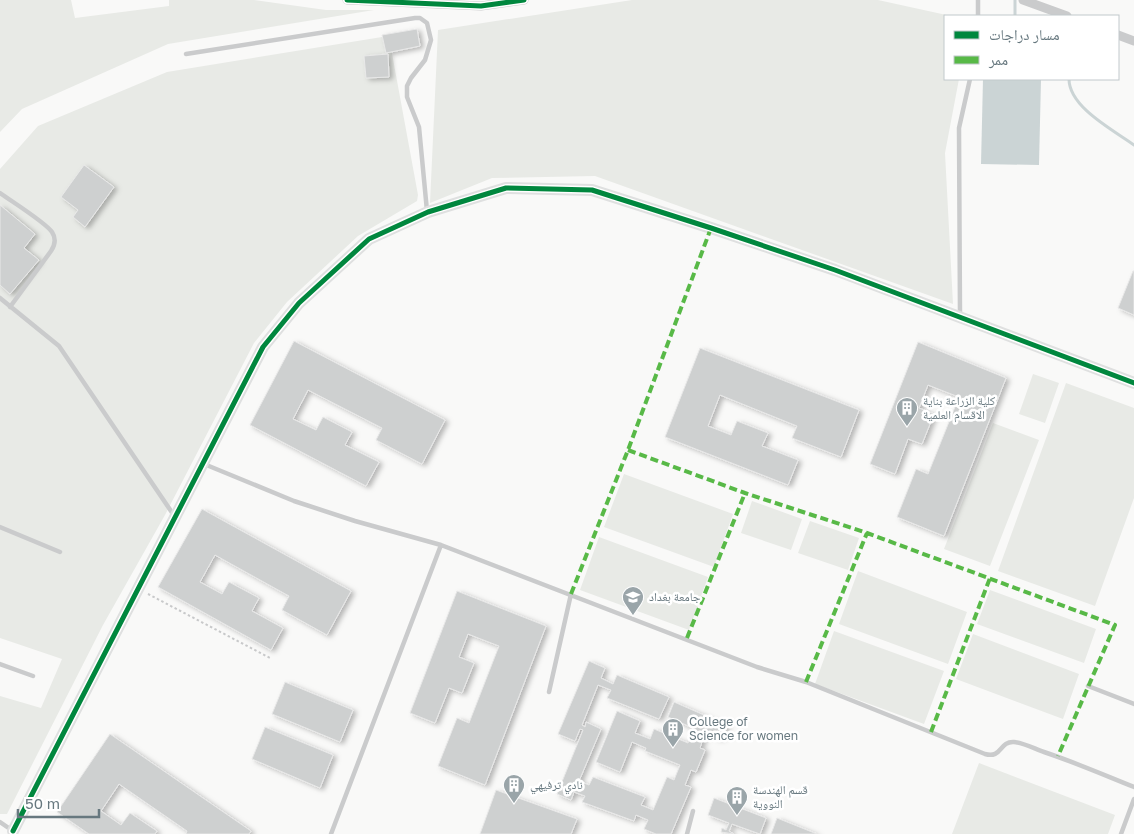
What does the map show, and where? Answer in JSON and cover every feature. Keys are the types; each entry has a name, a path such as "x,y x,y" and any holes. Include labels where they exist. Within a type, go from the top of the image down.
{"street":[{"path":"348,0 481,6 524,0"},
{"path":"1023,0 1064,15"},
{"path":"1119,35 1134,41"},
{"path":"14,833 137,588 263,347 299,303 370,239 428,212 506,188 592,190 826,267 1134,383"}],"lane":[{"path":"978,0 978,15"},
{"path":"186,54 415,18 424,20 429,27 431,40 425,60 407,86 407,97 419,127 428,212"},
{"path":"960,319 959,128 970,80"},
{"path":"0,193 52,231 55,241 51,251 10,307"},
{"path":"0,298 59,346 175,518"},
{"path":"203,464 294,501 355,521 441,544 757,667 806,682 985,754 992,756 997,754 1006,744 1013,742 1058,756 1134,787"},
{"path":"0,527 60,552"},
{"path":"331,834 441,544"},
{"path":"549,692 571,594"},
{"path":"0,664 33,676"},
{"path":"1088,686 1134,704"},
{"path":"1121,834 1134,799"},
{"path":"687,834 693,812"},
{"path":"0,822 14,833"}],"path":[{"path":"137,588 272,659"}],"shaded area":[{"path":"0,0 71,0 75,18 169,6 169,0 254,0 326,10 374,10 168,44 22,109 0,132"},
{"path":"632,0 878,0 946,15 944,15 944,80 959,80 945,153 953,304 595,176 492,178 430,203 438,30"},
{"path":"382,37 391,48 418,195 417,201 358,236 287,302 254,343 165,515 103,625 7,814 0,814 0,696 41,708 62,659 0,638 0,169 38,126 167,72"},
{"path":"983,80 1041,80 1039,165 981,164"},
{"path":"1033,374 1059,383 1045,423 1019,414"},
{"path":"1066,383 1134,408 1134,498 1095,606 998,571"},
{"path":"993,423 1039,440 990,566 944,549"},
{"path":"624,474 733,514 714,567 604,527"},
{"path":"752,501 802,519 791,550 741,533"},
{"path":"810,521 859,538 848,570 798,553"},
{"path":"599,537 708,577 689,630 580,590"},
{"path":"858,571 967,612 948,664 839,624"},
{"path":"990,590 1096,629 1084,663 977,624"},
{"path":"834,631 944,671 924,724 815,684"},
{"path":"973,634 1079,674 1063,719 956,679"},
{"path":"979,763 1115,815 1108,834 952,834"}],"building":[{"path":"417,29 420,46 386,53 382,35"},
{"path":"388,54 389,77 366,78 364,56"},
{"path":"84,165 114,187 85,227 73,217 78,210 61,197"},
{"path":"0,205 35,234 24,248 39,260 10,294 0,285"},
{"path":"1134,271 1134,315 1118,308"},
{"path":"294,341 445,420 422,464 376,440 382,428 308,390 293,419 316,430 323,417 352,432 345,445 379,462 366,486 250,425"},
{"name":"كلية الزراعة بناية الاقسام العلمية","path":"918,342 1006,378 944,536 897,517 916,469 928,474 959,397 928,385 919,408 934,414 922,444 908,439 895,474 870,464"},
{"path":"700,348 859,410 841,457 792,438 797,426 720,395 708,426 731,435 737,421 768,433 762,446 798,460 788,485 665,437"},
{"path":"202,509 351,591 327,635 282,610 289,596 215,555 200,582 222,594 229,582 259,598 252,611 283,628 271,650 158,587"},
{"path":"457,591 546,626 485,785 438,766 457,718 469,723 499,646 468,634 459,657 474,663 462,693 449,688 435,723 410,713"},
{"name":"College of Science for women","path":"589,661 605,668 601,678 613,684 617,675 669,697 659,719 607,698 611,690 598,685 582,725 585,727 586,722 601,729 579,781 589,785 593,777 645,797 641,805 653,810 667,777 674,780 680,765 645,751 646,748 632,742 620,772 596,762 617,711 640,721 635,733 650,739 654,729 688,743 693,728 668,717 674,702 727,725 720,739 705,733 700,748 705,750 696,772 691,770 685,785 691,787 671,834 656,834 644,829 648,820 636,815 634,821 582,802 585,796 574,792 571,800 557,794 583,730 580,729 575,741 558,734"},
{"path":"285,682 353,710 340,742 272,714"},
{"path":"265,727 333,755 320,788 252,759"},
{"path":"110,734 251,831 249,834 186,834 187,831 119,784 101,811 121,825 130,813 157,831 155,834 89,834 57,812"},
{"name":"نادي ترفيهي","path":"496,790 577,819 571,834 480,834"},
{"name":"قسم الهندسة النووية","path":"714,798 766,818 760,834 732,824 729,831 734,834 721,832 722,828 726,830 729,823 708,815"},
{"name":"قسم الهندسة النووية","path":"777,818 817,834 771,834"}],"waterway":[{"path":"1015,0 1015,15"},
{"path":"1069,80 1076,99 1084,108 1104,125 1134,145"}],"marked path":[{"path":"571,594 628,450 711,228"},
{"path":"628,450 745,493 867,533 1115,625 1058,756"},
{"path":"687,638 745,493"},
{"path":"806,682 867,533"},
{"path":"931,732 990,578"}],"cycle path":[{"path":"347,0 481,6 524,0"},
{"path":"13,831 263,347 299,303 369,239 428,212 506,188 592,190 835,270 1134,383"}],"place":[{"name":"كلية الزراعة بناية الاقسام العلمية","path":"907,427"},
{"name":"جامعة بغداد","path":"633,616"},
{"name":"College of Science for women","path":"673,748"},
{"name":"نادي ترفيهي","path":"514,804"},
{"name":"قسم الهندسة النووية","path":"737,816"}]}
